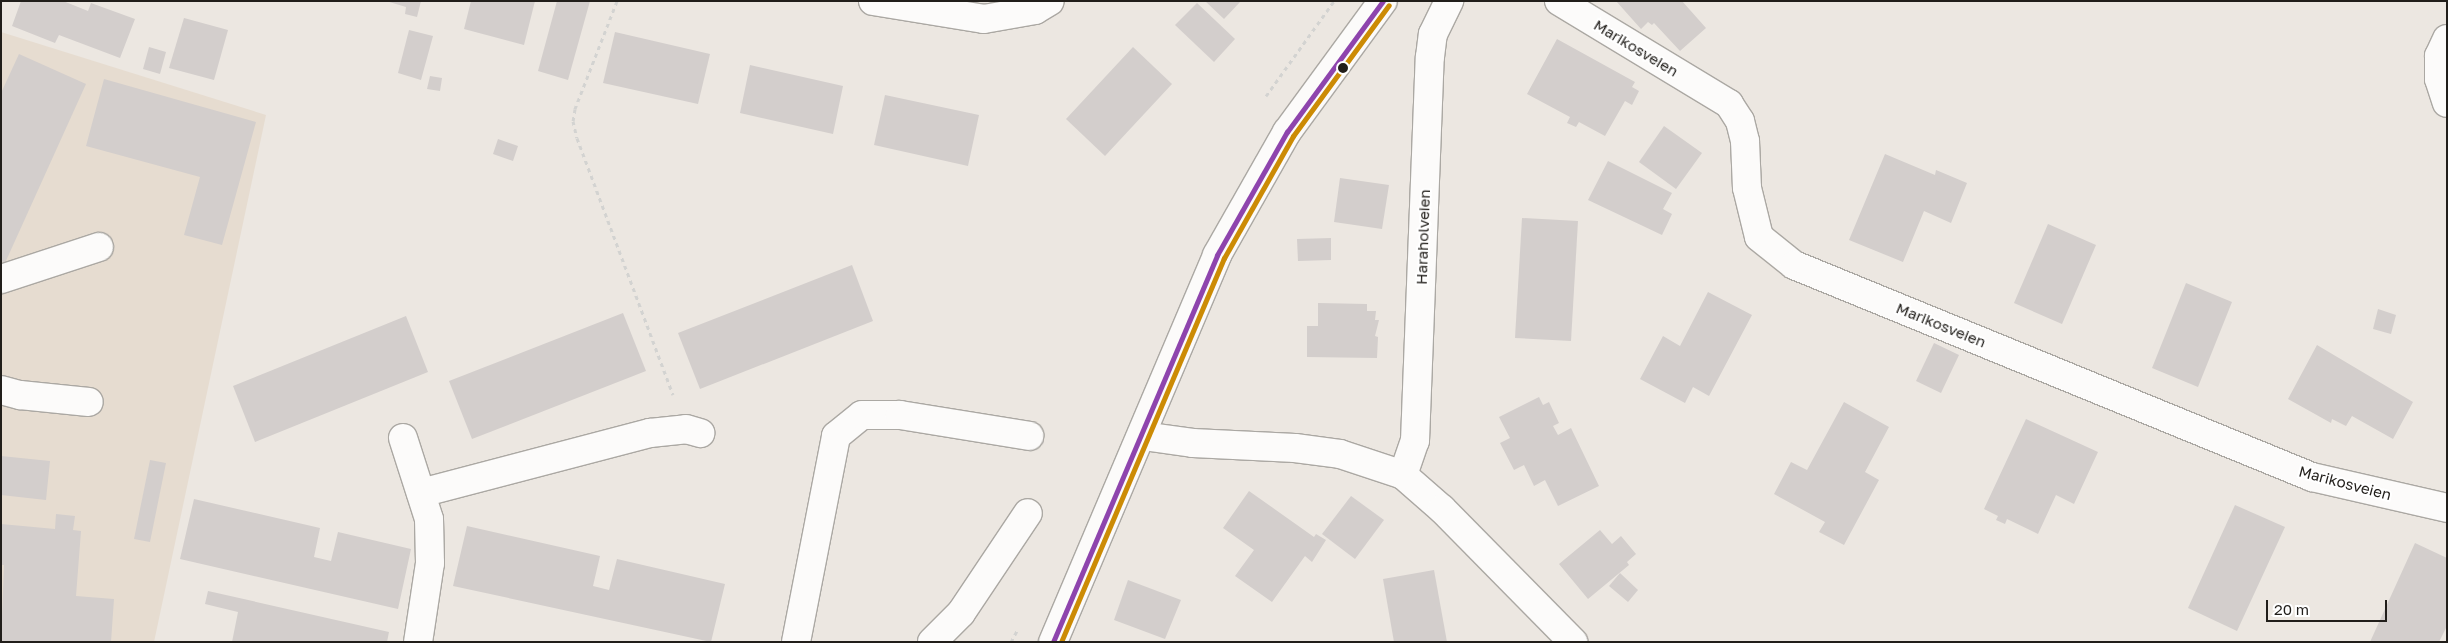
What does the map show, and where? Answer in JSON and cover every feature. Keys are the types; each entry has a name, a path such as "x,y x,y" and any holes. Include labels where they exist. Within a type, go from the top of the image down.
{"street":[{"path":"873,1 984,19 1035,10 1050,1"},
{"path":"1053,642 1143,436 1217,255 1287,132 1383,1"},
{"name":"Haraholveien","path":"1403,475 1415,441 1431,49 1433,34 1449,1"},
{"name":"Marikosveien","path":"1560,1 1729,104 1740,121 1745,141 1747,188 1759,237 1794,265 2312,478 2447,508"},
{"path":"2447,39 2440,56 2439,79 2447,103"},
{"path":"1,279 99,247"},
{"path":"1,390 20,395 89,402"},
{"path":"796,642 836,436 862,415 900,416 1029,436"},
{"path":"421,492 650,433 693,431"},
{"path":"1143,436 1193,443 1295,448 1340,454 1403,475 1442,509 1573,642"},
{"path":"403,438 429,519 430,562 418,642"},
{"path":"932,642 961,613 1028,513"}],"path":[{"path":"617,1 578,100 574,121 577,138 693,431"}],"shaded area":[{"path":"1,32 266,115 154,642 1,642"}],"building":[{"path":"21,1 63,1 88,11 91,3 135,19 120,58 59,35 55,43 12,26"},
{"path":"386,1 421,1 417,17 405,14 406,7"},
{"path":"471,1 535,1 524,45 464,29"},
{"path":"557,1 590,1 568,80 538,71"},
{"path":"1205,1 1241,1 1224,19"},
{"path":"1616,1 1682,1 1706,28 1680,51 1654,23 1652,25 1648,22 1641,29"},
{"path":"1197,3 1235,39 1214,62 1175,25"},
{"path":"184,18 228,30 214,80 169,68"},
{"path":"409,30 433,36 421,80 398,73"},
{"path":"615,32 710,54 698,104 603,83"},
{"path":"1557,39 1635,82 1632,87 1639,91 1632,105 1625,101 1605,136 1579,122 1576,127 1567,123 1570,117 1527,94"},
{"path":"149,47 166,52 160,74 143,69"},
{"path":"1133,47 1172,84 1105,156 1066,119"},
{"path":"19,54 86,84 5,263 1,261 1,93"},
{"path":"750,65 843,86 833,134 740,113"},
{"path":"430,76 442,78 440,91 427,89"},
{"path":"104,79 256,122 222,245 184,235 200,177 86,146"},
{"path":"885,95 979,115 968,166 874,145"},
{"path":"1664,126 1702,153 1676,189 1639,162"},
{"path":"498,139 518,146 513,161 493,154"},
{"path":"1885,154 1935,175 1936,170 1967,183 1951,223 1924,211 1903,262 1849,240"},
{"path":"1608,161 1672,193 1663,209 1672,214 1662,235 1588,200"},
{"path":"1340,178 1389,185 1382,229 1334,222"},
{"path":"1522,218 1578,221 1571,341 1515,338"},
{"path":"2048,224 2096,245 2062,324 2014,303"},
{"path":"1331,238 1331,260 1298,261 1297,239"},
{"path":"852,265 873,321 700,389 678,333"},
{"path":"2186,283 2232,302 2198,387 2152,368"},
{"path":"1708,292 1752,315 1709,396 1693,387 1685,403 1640,379 1663,336 1680,346"},
{"path":"1318,303 1367,304 1367,311 1376,311 1375,320 1379,320 1375,336 1378,337 1377,358 1307,357 1307,326 1318,326"},
{"path":"2378,309 2396,315 2391,334 2373,329"},
{"path":"623,313 646,371 472,439 449,381"},
{"path":"406,316 428,372 255,442 233,386"},
{"path":"1934,343 1959,355 1941,393 1916,381"},
{"path":"2317,345 2413,402 2393,439 2352,416 2346,426 2332,419 2331,423 2288,399"},
{"path":"1539,397 1543,405 1549,402 1559,423 1553,426 1558,435 1571,428 1599,486 1558,506 1545,480 1534,486 1524,465 1514,470 1500,443 1510,438 1499,417"},
{"path":"1844,402 1889,427 1865,472 1879,480 1844,545 1819,532 1825,522 1774,494 1791,462 1807,470"},
{"path":"2026,419 2098,452 2074,504 2056,495 2038,534 2007,519 2005,524 1996,520 1998,516 1984,509"},
{"path":"1,456 50,461 46,500 1,495"},
{"path":"150,460 166,463 150,542 134,539"},
{"path":"1249,491 1314,537 1316,534 1326,540 1312,562 1305,556 1272,602 1235,576 1254,550 1223,528"},
{"path":"1351,496 1384,520 1355,559 1322,534"},
{"path":"194,499 320,528 314,557 331,561 338,532 411,549 398,609 180,559"},
{"path":"2235,505 2285,527 2237,631 2188,608"},
{"path":"56,514 75,516 73,530 81,531 76,596 114,599 111,642 1,642 4,565 1,565 1,524 55,529"},
{"path":"467,526 600,556 593,586 609,590 617,559 725,584 711,642 453,586"},
{"path":"1600,530 1612,544 1621,536 1636,554 1627,562 1629,565 1588,599 1559,564"},
{"path":"2415,543 2447,558 2447,626 2439,642 2370,642"},
{"path":"1434,570 1447,642 1394,642 1383,579"},
{"path":"1620,573 1638,590 1628,602 1609,586"},
{"path":"1128,580 1181,600 1165,639 1114,620"},
{"path":"208,591 389,632 387,642 232,642 238,612 205,604"}],"transit line":[{"path":"1053,642 1217,255 1287,132 1383,1"},
{"path":"1061,642 1224,258 1293,136 1389,5"}]}
